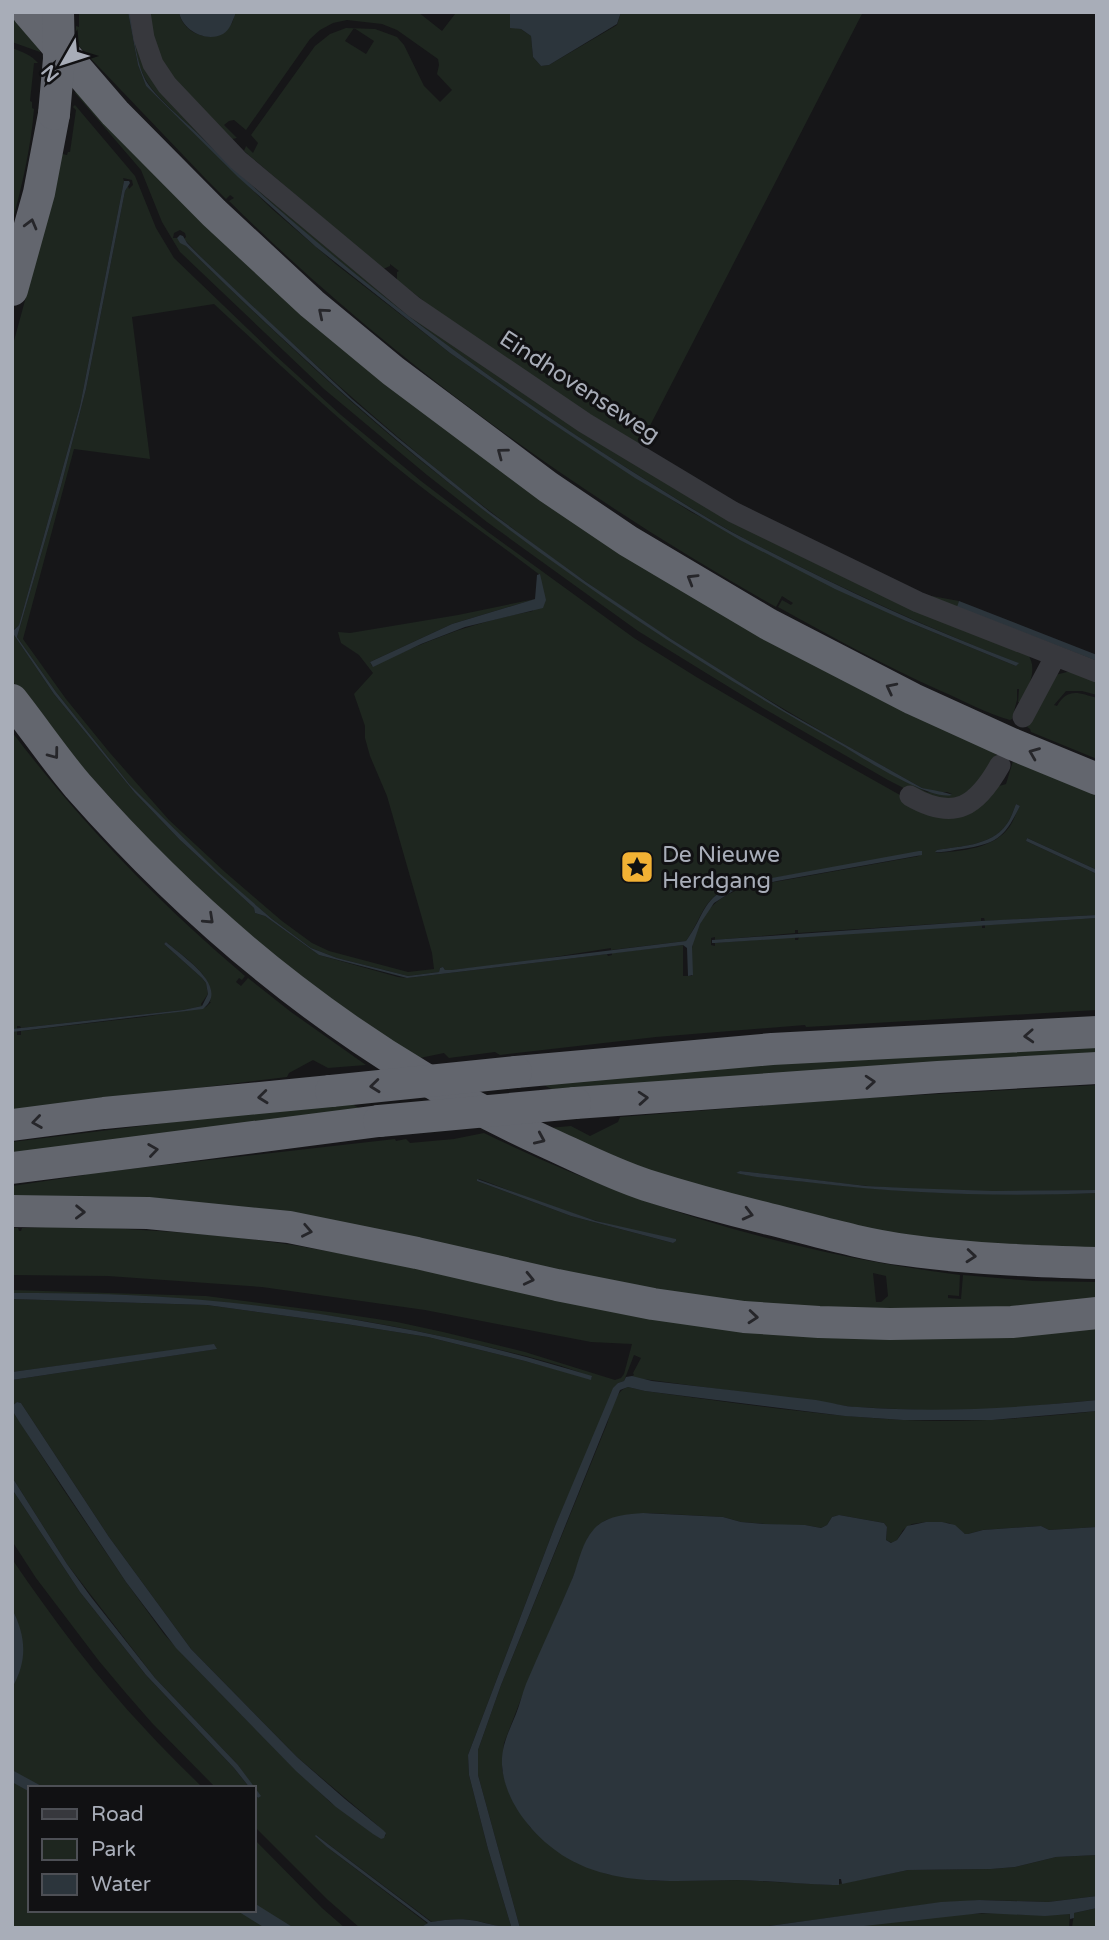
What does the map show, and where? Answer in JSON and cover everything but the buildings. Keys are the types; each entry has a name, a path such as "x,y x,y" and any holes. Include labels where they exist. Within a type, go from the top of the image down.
{"highway":[{"path":"28,12 115,113 214,213 312,304 393,371 548,487 628,541 768,624 914,699 1097,779"},
{"path":"12,290 39,193 54,114 59,59 58,12"},
{"path":"12,700 76,783 148,862 225,935 296,993 378,1050 452,1096 522,1131 643,1184 739,1212 905,1250 1021,1261 1097,1263"},
{"path":"12,1125 104,1113 772,1049 1097,1032"},
{"path":"12,1168 379,1121 575,1103 1097,1068"},
{"path":"12,1211 148,1213 289,1227 653,1304 744,1317 890,1324 1012,1322 1097,1313"}],"street":[{"name":"Eindhovenseweg","path":"140,12 144,38 153,64 167,85 238,160 414,307 585,424 733,512 918,602 1097,672"},
{"path":"1023,717 1055,657"},
{"path":"910,796 934,808 952,809 973,802 989,785 1000,765"}],"green space":[{"path":"79,12 128,12 138,65 146,86 272,209 337,265 450,353 541,416 691,512 906,621 1016,666 1018,663 880,605 731,531 592,446 457,353 371,287 287,217 164,102 152,89 140,67 130,12 141,44 239,160 614,448 1027,653 1032,665 1031,678 1022,703 1018,702 1017,689 1012,719 975,707 839,640 778,607 782,600 791,605 793,603 782,596 776,607 630,519 489,422 355,316 229,201 234,198 230,195 226,199 205,178 76,43"},
{"path":"144,12 179,12 189,29 207,36 225,31 232,24 235,12 418,12 442,31 454,12 510,12 511,27 521,29 531,36 533,57 541,66 549,65 617,25 621,12 863,12 639,447 738,504 926,595 959,601 958,607 1097,661 996,629 688,482 435,310 397,280 399,271 390,264 383,269 244,151 246,146 253,153 258,143 251,135 315,46 330,34 346,28 354,28 375,29 397,37 404,45 424,86 440,102 452,90 437,74 438,59 397,30 382,24 347,20 320,30 310,39 246,130 234,120 224,125 237,138 232,139 160,65","holes":["354,28 374,41 366,54 345,41"]},
{"path":"12,13 39,44 40,52 12,42"},
{"path":"12,48 38,63 34,63 30,101 34,109 31,138 12,223"},
{"path":"76,86 379,374 996,754 972,798 927,800 763,708 638,631 487,522 427,475 324,389 180,252 162,222 141,170 75,93","holes":["180,230 185,233 184,239 201,257 343,389 416,452 542,551 647,624 810,725 922,788 952,794 927,792 852,751 661,635 539,550 389,435 271,329 186,246 173,238 174,233"]},
{"path":"75,105 135,176 156,228 174,258 276,356 341,415 421,481 634,638 923,808 1006,784 1013,761 1097,792 1097,870 1027,838 1026,841 1097,874 1097,915 985,921 981,918 981,921 798,933 798,930 795,930 795,933 715,940 715,937 711,938 711,945 795,937 795,940 798,940 799,937 868,931 982,925 982,928 985,928 985,925 1097,918 1097,1010 805,1025 656,1037 500,1055 495,1052 449,1058 444,1053 415,1059 360,1025 201,898 46,727 12,680 12,632 54,694 135,793 180,840 254,908 255,913 265,916 319,955 398,977 407,978 607,954 608,956 612,953 683,945 683,976 692,976 691,951 699,926 710,908 726,896 747,887 919,856 922,852 739,884 717,894 711,900 686,941 611,948 517,963 451,970 445,970 443,967 439,972 408,976 337,958 311,948 219,874 130,785 56,692 17,637 86,389 125,191 128,186 129,189 133,185 132,180 123,178 80,406 19,625 12,631 12,348 62,154 67,155 70,152 76,110 73,107","holes":["214,304 385,458 540,575 533,611 451,633 372,666 370,662 452,624 535,599 458,615 350,633 338,632 341,643 359,655 373,673 354,694 365,726 370,756 387,796 432,953 434,969 408,972 329,951 312,943 282,921 169,820 66,699 23,639 74,449 150,459 132,317","1016,804 1020,806 1011,824 995,840 976,847 936,853 937,850 974,844 992,837 1008,823"]},
{"path":"1071,671 1097,678 1097,695 1066,691 1054,705 1057,706 1065,696 1074,693 1097,698 1097,759 1031,732 1027,727 1055,675"},
{"path":"12,732 93,830 181,919 245,976 236,982 241,986 248,978 366,1065 328,1068 313,1060 289,1073 287,1077 12,1111 12,1032 17,1031 17,1035 21,1035 21,1031 206,1007 211,1002 211,992 208,983 197,968 166,942 164,944 206,983 208,994 202,1006 21,1028 17,1026 17,1029 12,1029"},
{"path":"1097,1043 1097,1054 555,1091 544,1085 739,1065"},
{"path":"1097,1085 1097,1190 925,1189 852,1184 741,1171 736,1173 773,1179 918,1192 1097,1193 1097,1253 942,1243 824,1223 632,1165 549,1128 571,1126 590,1136 618,1122 620,1117 848,1099"},
{"path":"352,1104 364,1111 12,1154 12,1142 230,1115"},
{"path":"484,1133 600,1184 716,1224 775,1240 897,1266 960,1275 959,1296 948,1295 948,1298 961,1299 963,1275 1033,1281 1097,1282 1097,1309 827,1317 527,1272 12,1207 12,1186 85,1174 395,1139 406,1139 410,1143","holes":["479,1179 600,1222 675,1239 673,1243 571,1216 477,1181","873,1273 886,1276 888,1296 881,1302 876,1302"]},
{"path":"12,1228 21,1231 22,1228 110,1228 235,1237 394,1263 522,1292 1097,1328 1097,1400 988,1410 854,1407 635,1378 632,1376 641,1358 634,1355 624,1381 618,1383 555,1526 468,1755 469,1775 511,1926 497,1926 466,1919 432,1922 316,1835 327,1847 428,1924 420,1928 360,1928 256,1828 256,1796 258,1798 260,1796 256,1786 253,1786 238,1765 155,1678 67,1564 12,1477 12,1410 126,1582 164,1634 330,1802 381,1839 386,1835 377,1825 297,1757 191,1649 109,1537 21,1403 17,1402 12,1406 12,1380 216,1349 214,1345 12,1372 12,1299 207,1305 428,1337 591,1379 592,1377 519,1354 418,1331 303,1312 187,1300 12,1293 12,1290 206,1296 337,1313 443,1332 525,1352 615,1380 624,1374 632,1344 591,1342 425,1310 262,1287 108,1276 12,1275"},
{"path":"628,1387 775,1408 905,1420 1001,1419 1097,1411 1097,1527 1049,1530 1041,1526 965,1534 949,1523 926,1522 912,1524 892,1543 886,1540 887,1527 884,1523 839,1515 832,1517 827,1525 821,1528 741,1522 723,1517 649,1513 606,1520 597,1526 587,1539 504,1743 502,1769 507,1788 530,1827 575,1862 607,1874 654,1881 740,1880 834,1885 908,1870 991,1869 1015,1867 1056,1857 1097,1855 1097,1896 1048,1902 981,1900 930,1904 754,1928 520,1928 478,1775 478,1750 501,1685 614,1402 623,1389"},
{"path":"12,1489 80,1592 146,1675 248,1786 214,1786 152,1723 99,1661 36,1578 12,1541"},
{"path":"12,1559 92,1668 201,1786 28,1786 28,1912 256,1912 256,1841 345,1928 12,1928"},
{"path":"1097,1908 1097,1928 1072,1928 1074,1913"},
{"path":"964,1914 1070,1914 1069,1928 846,1927"}],"water":[{"path":"128,12 138,59 152,90 291,220 373,288 458,353 588,443 731,531 880,605 1019,663 1016,666 906,621 835,589 740,540 635,478 450,353 316,247 238,177 146,86 138,65"},
{"path":"179,12 235,12 235,15 223,34 209,37 190,29"},
{"path":"510,12 621,12 617,24 549,65 541,66 533,57 531,36 521,29 510,28"},
{"path":"124,181 130,183 125,191 86,389 17,637 56,692 130,785 219,873 272,919 311,948 337,958 408,976 439,972 443,967 445,970 451,970 686,941 711,900 739,884 919,851 922,851 922,855 733,891 714,903 700,924 692,947 693,975 688,976 687,948 683,945 407,978 319,955 265,916 255,913 254,908 180,840 135,793 54,694 12,632 19,625 80,406"},
{"path":"180,235 352,399 490,512 586,582 787,712 922,788 952,795 929,792 913,786 787,714 624,611 518,536 417,457 328,380 180,243 177,238"},
{"path":"540,574 546,600 543,608 465,627 373,667 370,662 452,624 535,599 537,575"},
{"path":"959,601 1097,655 1097,661 957,607"},
{"path":"1016,804 1020,806 1009,825 992,841 974,847 935,852 974,844 992,837 1008,823"},
{"path":"1027,838 1097,870 1097,874 1026,841"},
{"path":"1097,915 1097,918 712,943 712,940"},
{"path":"166,942 208,982 210,1000 203,1009 12,1032 12,1029 202,1006 208,994 206,983 164,944"},
{"path":"740,1171 866,1186 993,1191 1097,1190 1097,1193 1026,1195 920,1192 850,1187 736,1173"},
{"path":"477,1179 596,1221 676,1241 673,1243 571,1216"},
{"path":"12,1293 156,1296 302,1311 448,1338 592,1376 591,1380 428,1337 346,1324 207,1305 12,1299"},
{"path":"214,1344 217,1349 12,1380 12,1372"},
{"path":"626,1377 652,1381 816,1400 853,1407 978,1409 1097,1400 1097,1411 992,1420 903,1420 845,1416 628,1387 620,1390 501,1685 478,1750 478,1775 520,1928 420,1928 428,1923 315,1836 431,1922 466,1919 511,1926 469,1775 468,1755 555,1526 613,1388"},
{"path":"17,1402 21,1403 109,1537 191,1649 297,1757 383,1830 386,1833 384,1838 373,1834 336,1807 296,1771 176,1648 126,1582 20,1423 12,1410 12,1406"},
{"path":"12,1477 91,1597 155,1678 238,1765 254,1786 248,1786 146,1675 80,1592 12,1489"},
{"path":"643,1513 723,1517 741,1522 821,1528 827,1525 832,1517 839,1515 884,1523 887,1527 886,1540 891,1543 897,1540 907,1526 926,1522 955,1525 965,1534 1041,1526 1049,1530 1097,1527 1097,1855 1056,1857 1015,1867 991,1869 908,1870 842,1884 839,1879 839,1885 833,1885 628,1878 587,1868 555,1850 523,1818 508,1792 502,1765 504,1745 526,1684 573,1577 586,1540 594,1529 610,1518"},
{"path":"12,1609 20,1629 23,1658 12,1688"},
{"path":"12,1770 41,1786 28,1786 28,1791 12,1782"},
{"path":"1097,1896 1097,1908 1074,1913 1074,1918 1070,1919 1070,1914 1045,1916 982,1913 846,1928 754,1928 941,1902 1048,1902"},
{"path":"256,1904 294,1928 265,1928 239,1912 256,1912"}],"place":[{"name":"De Nieuwe Herdgang","path":"637,867"}]}
